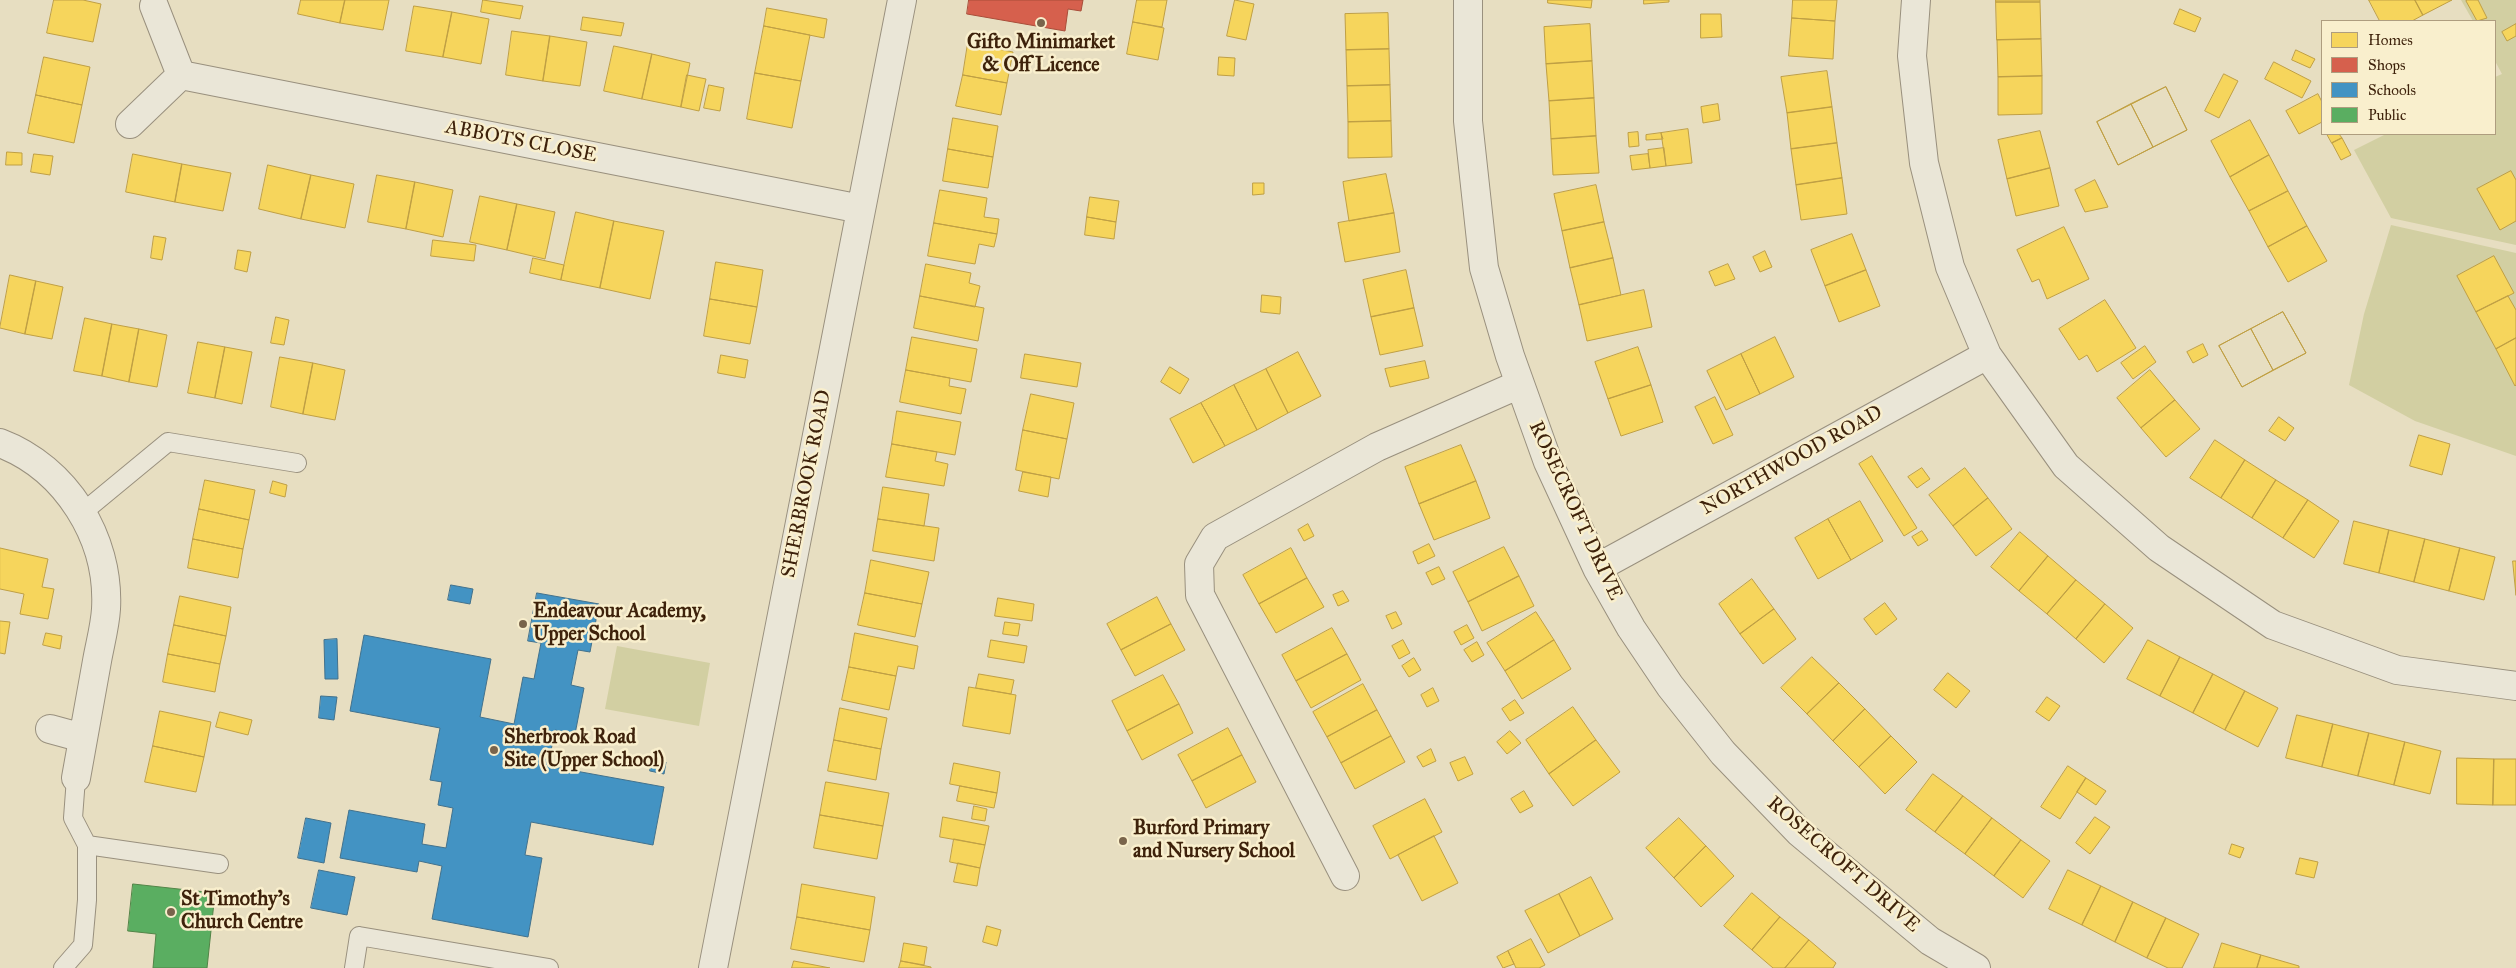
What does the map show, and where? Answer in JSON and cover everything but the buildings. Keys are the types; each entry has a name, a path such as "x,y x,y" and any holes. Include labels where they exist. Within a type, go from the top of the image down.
{"street":[{"name":"SHERBROOK ROAD","path":"714,968 902,0"},
{"name":"ROSECROFT DRIVE","path":"1468,0 1468,121 1484,268 1520,384 1548,462 1597,568 1631,628 1670,686 1722,754 1800,833 1930,941 1976,968"},
{"path":"1916,0 1912,56 1924,163 1950,267 1987,355 2066,466 2158,548 2273,625 2397,670 2516,686"},
{"path":"130,124 181,75 154,6"},
{"name":"ABBOTS CLOSE","path":"181,75 861,209"},
{"name":"NORTHWOOD ROAD","path":"1597,568 1987,355"},
{"path":"1345,876 1200,595 1200,564 1215,537 1377,447 1520,384"},
{"path":"0,442 16,449 44,467 64,488 82,513 96,542 105,576 106,609 76,778"},
{"path":"50,728 83,738"}],"lane":[{"path":"82,513 168,442 297,463"},
{"path":"62,968 83,945 87,900 87,845 73,818 76,778"},
{"path":"87,845 220,864"},
{"path":"354,968 359,936 549,968"}],"shaded area":[{"path":"2461,0 2516,0 2516,245 2391,218 2354,150 2384,135 2496,135 2496,77 2502,74 2496,63 2496,20 2472,20"},
{"path":"2391,225 2516,253 2516,456 2415,421 2349,385 2364,314"},
{"path":"617,646 710,663 699,726 605,709"}],"place":[{"name":"Gifto Minimarket & Off Licence","path":"1041,23"},
{"name":"Endeavour Academy, Upper School","path":"523,624"},
{"name":"Sherbrook Road Site (Upper School)","path":"494,750"},
{"name":"Burford Primary and Nursery School","path":"1123,841"},
{"name":"St Timothy's Church Centre","path":"171,912"}]}
